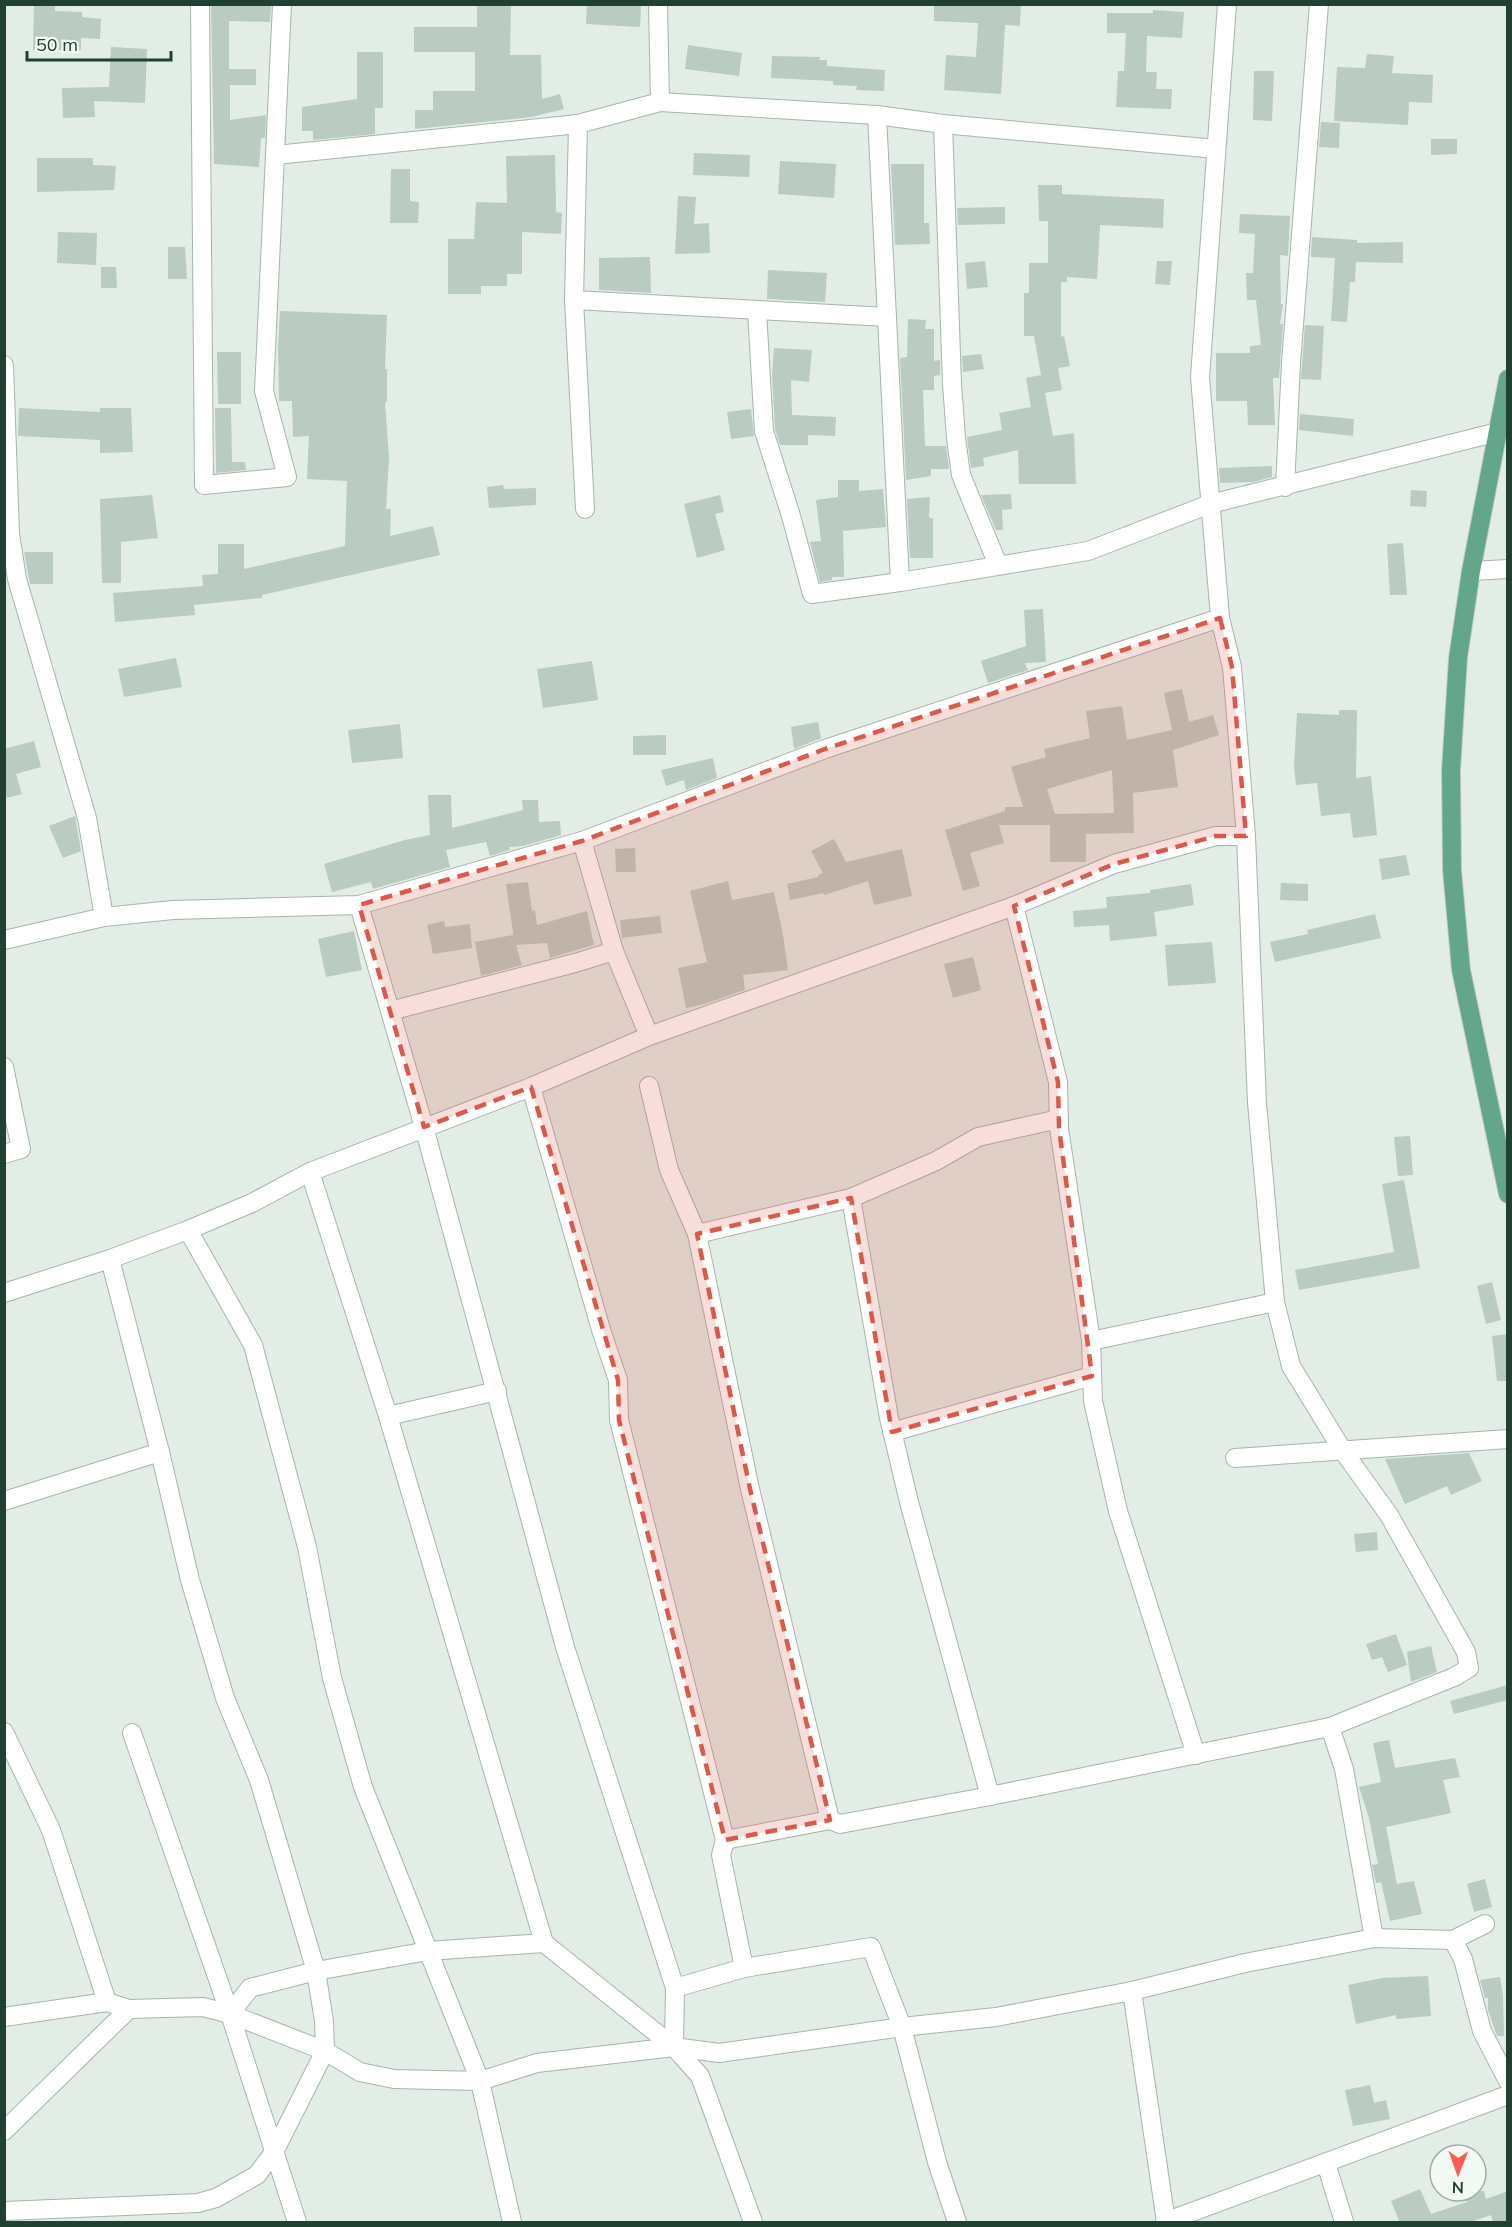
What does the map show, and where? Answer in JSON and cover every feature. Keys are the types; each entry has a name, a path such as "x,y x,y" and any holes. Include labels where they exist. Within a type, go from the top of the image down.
{"main road":[{"path":"1508,379 1471,571 1458,658 1453,748 1452,870 1461,970 1508,1194"}],"street":[{"path":"200,4 204,485 287,477 264,391 282,4"},
{"path":"658,4 660,102"},
{"path":"725,1840 830,1820 840,1824 990,1796 1330,1727 1454,1677 1469,1668 1466,1652 1389,1515 1343,1450 1291,1366 1275,1302 1257,1103 1246,837 1232,667 1220,618 1200,377 1227,4"},
{"path":"1285,487 1291,363 1319,4"},
{"path":"276,155 578,124 660,102 877,115 943,124 1216,149"},
{"path":"877,115 900,582"},
{"path":"578,124 574,300 585,509"},
{"path":"943,124 956,438 962,475 998,565"},
{"path":"574,300 887,317"},
{"path":"757,311 764,430 812,594 1088,551 1210,504 1497,432"},
{"path":"4,365 11,581 87,818 104,917"},
{"path":"1471,571 1508,570"},
{"path":"4,940 104,917 173,910 359,904 582,842 825,749 1220,618"},
{"path":"4,1293 110,1259 188,1230 252,1203 310,1172 531,1087 650,1036 1014,906 1114,864 1216,836 1246,837"},
{"path":"582,842 614,951 650,1036"},
{"path":"359,904 424,1127 565,1647 675,1988 674,2047"},
{"path":"1014,906 1058,1083 1059,1119 1091,1341 1093,1401 1118,1511 1196,1755"},
{"path":"390,1011 614,951"},
{"path":"4,1068 21,1149 4,1154"},
{"path":"649,1086 669,1170 697,1234 750,1489 830,1820"},
{"path":"531,1087 602,1333 618,1380 619,1420 725,1840 721,1855 744,1968"},
{"path":"697,1234 850,1198 936,1161 978,1137 1059,1119"},
{"path":"310,1172 388,1416 544,1942 674,2047 700,2076 753,2223"},
{"path":"850,1198 892,1432 990,1796"},
{"path":"188,1230 253,1345 307,1547 332,1678 363,1787 480,2081 512,2223"},
{"path":"4,2211 198,2203 216,2198 257,2175 274,2152 325,2051 324,2021 316,1971 259,1780 225,1698 190,1580 160,1452 110,1259"},
{"path":"1091,1341 1275,1302"},
{"path":"892,1432 1092,1376"},
{"path":"388,1416 497,1391"},
{"path":"1235,1458 1508,1439"},
{"path":"4,1501 160,1452"},
{"path":"1330,1727 1344,1769 1374,1938"},
{"path":"4,1732 51,1830 107,2002"},
{"path":"132,1733 230,2014 297,2223"},
{"path":"4,2017 107,2002 129,2009 203,2007 230,2014 325,2051 360,2072 394,2079 480,2081 537,2063 674,2047 719,2053 996,2017 1132,1991 1245,1963 1374,1938 1453,1940 1485,1924"},
{"path":"1453,1940 1463,1959 1482,2031 1508,2081"},
{"path":"230,2014 250,1988 316,1971 428,1951 544,1942"},
{"path":"675,1988 744,1968 871,1947 902,2028 937,2162 957,2223"},
{"path":"1132,1991 1166,2222 1508,2095"},
{"path":"4,2131 129,2009"},
{"path":"1326,2163 1344,2223"}],"highlighted area":[{"path":"1220,618 1232,667 1246,836 1216,836 1114,864 1014,906 1058,1082 1059,1128 1092,1376 892,1432 851,1198 697,1234 750,1489 830,1820 725,1840 619,1420 618,1380 531,1087 424,1127 359,905 582,841 825,749"}],"building":[{"path":"34,4 55,4 55,11 82,12 82,17 101,19 100,39 81,38 81,50 33,50"},
{"path":"211,4 271,6 270,22 229,21 229,69 256,69 256,85 230,85 230,120 266,115 265,138 261,138 259,167 214,164"},
{"path":"477,4 511,4 510,55 541,55 542,99 560,94 564,109 532,117 415,129 415,110 433,110 433,91 475,91 475,52 414,52 414,27 477,27"},
{"path":"587,4 641,4 640,27 586,24"},
{"path":"934,4 1021,4 1020,26 1005,25 1001,94 944,90 946,55 976,57 978,23 934,21"},
{"path":"1153,10 1184,12 1182,38 1147,36 1146,72 1157,72 1156,89 1172,89 1171,109 1116,107 1118,71 1124,71 1126,33 1107,33 1107,13 1153,13"},
{"path":"688,45 742,53 739,76 685,69"},
{"path":"111,47 147,49 145,103 94,101 95,117 63,118 62,88 109,87"},
{"path":"357,52 383,52 383,108 375,108 375,134 313,140 313,131 302,131 302,107 357,99"},
{"path":"1367,54 1394,56 1392,73 1433,75 1432,103 1409,102 1408,125 1334,121 1337,67 1365,68"},
{"path":"772,56 820,57 819,60 827,60 827,66 885,70 884,91 856,90 857,86 833,85 833,81 771,78"},
{"path":"1254,71 1274,71 1272,121 1253,120"},
{"path":"1321,122 1340,123 1339,148 1319,147"},
{"path":"1431,139 1457,139 1457,154 1431,155"},
{"path":"694,153 750,155 749,177 693,175"},
{"path":"555,155 556,212 562,213 561,234 522,232 522,274 507,274 507,286 481,286 481,294 448,294 448,239 474,239 476,202 507,203 506,156"},
{"path":"37,158 93,158 93,165 116,166 114,190 37,192"},
{"path":"780,161 836,164 834,198 778,194"},
{"path":"891,164 924,164 924,223 929,223 930,244 895,245"},
{"path":"391,169 410,169 410,201 419,202 418,223 390,223"},
{"path":"1038,185 1062,185 1062,194 1164,199 1163,228 1100,225 1097,279 1067,277 1067,282 1061,282 1061,337 1064,336 1070,366 1058,368 1062,390 1045,393 1053,436 1074,433 1076,484 1019,484 1018,450 983,458 984,466 971,468 967,437 1002,430 999,413 1031,407 1026,378 1041,375 1034,336 1024,336 1024,293 1029,293 1029,263 1048,263 1048,221 1039,221"},
{"path":"678,196 696,197 694,224 709,223 710,253 675,254"},
{"path":"1005,207 1005,224 958,225 957,208"},
{"path":"1240,214 1290,216 1288,256 1280,255 1281,304 1283,304 1280,324 1283,324 1279,378 1273,378 1275,425 1248,425 1247,401 1216,401 1216,353 1250,353 1250,346 1261,345 1256,300 1247,300 1246,273 1253,273 1255,234 1239,233"},
{"path":"58,232 97,233 96,265 57,263"},
{"path":"1312,237 1357,240 1357,243 1403,242 1403,263 1356,262 1355,282 1350,282 1347,322 1331,321 1335,258 1311,257"},
{"path":"168,247 185,247 187,279 168,279"},
{"path":"650,257 651,293 599,290 599,258"},
{"path":"985,261 988,287 967,289 965,263"},
{"path":"1157,261 1172,261 1170,285 1155,284"},
{"path":"101,267 116,267 117,288 101,288"},
{"path":"768,270 827,273 825,302 767,299"},
{"path":"280,311 387,315 385,369 387,369 387,402 385,402 389,458 386,509 391,509 390,536 433,526 440,555 262,595 262,598 194,605 195,615 115,622 113,593 203,586 202,575 218,574 218,544 244,544 244,569 345,546 347,481 307,479 309,436 293,437 292,401 279,401"},
{"path":"908,319 926,320 925,329 934,329 934,361 940,360 940,375 934,376 934,390 923,390 925,446 946,446 949,469 931,469 931,476 906,480 900,358 907,357"},
{"path":"1305,325 1324,326 1321,380 1301,379"},
{"path":"774,348 812,350 809,382 791,380 792,415 836,417 835,436 808,435 808,445 780,445 775,429 772,376"},
{"path":"217,352 241,352 241,404 218,404"},
{"path":"981,354 984,369 963,372 962,356"},
{"path":"19,408 100,412 100,408 131,408 133,452 100,453 100,440 18,436"},
{"path":"215,408 231,408 232,462 245,462 246,470 216,473"},
{"path":"751,409 754,436 731,439 727,412"},
{"path":"1300,414 1354,419 1353,436 1299,430"},
{"path":"1272,466 1272,477 1253,482 1220,483 1219,468"},
{"path":"838,480 859,480 859,491 883,489 886,527 843,531 844,577 832,577 832,580 820,582 810,542 821,541 816,500 838,497"},
{"path":"503,485 504,489 536,488 536,505 489,508 487,487"},
{"path":"1411,490 1427,491 1426,507 1410,506"},
{"path":"1011,494 1012,509 1002,510 1003,530 996,530 981,495"},
{"path":"152,495 158,538 121,542 121,583 102,583 100,499"},
{"path":"720,495 724,512 715,514 725,550 697,558 684,504"},
{"path":"930,497 929,518 933,518 933,558 910,558 907,499"},
{"path":"1403,543 1407,595 1390,595 1387,544"},
{"path":"24,552 53,552 53,584 30,584"},
{"path":"1043,609 1046,662 1025,663 1028,670 988,683 981,661 1026,646 1024,610"},
{"path":"176,658 182,687 124,697 118,669"},
{"path":"592,661 598,700 543,708 537,669"},
{"path":"1182,689 1189,722 1213,715 1219,735 1173,750 1178,787 1133,793 1134,833 1086,834 1086,862 1050,862 1050,825 999,825 1004,843 970,853 980,886 963,891 945,830 1005,811 1005,807 1023,807 1011,767 1046,757 1044,749 1090,738 1086,711 1122,706 1127,740 1172,730 1164,693","holes":["1112,770 1114,813 1055,814 1047,789"]},
{"path":"1339,710 1357,710 1356,778 1371,776 1377,835 1353,838 1350,813 1321,816 1317,783 1296,785 1294,766 1297,713 1339,715"},
{"path":"818,722 821,738 794,749 791,727"},
{"path":"400,724 403,758 352,763 348,730"},
{"path":"666,735 666,755 633,755 633,736"},
{"path":"34,741 41,767 16,774 22,794 7,798 4,788 4,749"},
{"path":"713,758 717,778 686,790 684,780 666,786 661,770"},
{"path":"428,795 451,795 452,828 523,810 522,800 538,800 539,822 560,821 561,835 523,846 509,847 510,850 490,856 486,842 446,850 450,867 373,889 371,882 332,892 324,864 430,835"},
{"path":"75,816 81,851 63,858 49,826"},
{"path":"834,839 846,862 902,849 912,896 874,905 868,881 824,895 823,893 790,900 787,884 818,877 823,873 811,851"},
{"path":"635,848 636,872 616,872 615,849"},
{"path":"1406,855 1410,875 1382,880 1379,859"},
{"path":"728,881 732,900 774,892 788,970 743,975 745,990 686,1008 678,968 707,962 690,891"},
{"path":"528,882 532,911 535,910 537,925 587,911 594,945 550,958 547,943 516,945 522,965 481,976 475,942 513,935 514,939 506,884"},
{"path":"1281,883 1308,884 1308,901 1280,900"},
{"path":"1191,884 1194,905 1154,912 1157,936 1110,941 1109,925 1074,927 1073,911 1107,908 1106,897 1150,893 1150,890"},
{"path":"1375,914 1381,938 1275,962 1270,942 1308,934 1307,930"},
{"path":"660,916 662,933 622,938 620,920"},
{"path":"444,921 445,927 470,924 472,948 433,954 427,925"},
{"path":"354,931 362,970 326,977 318,939"},
{"path":"1212,942 1216,983 1168,986 1165,945"},
{"path":"973,957 981,990 953,998 944,964"},
{"path":"1410,1136 1413,1175 1398,1176 1394,1137"},
{"path":"1404,1180 1420,1268 1299,1290 1295,1270 1394,1252 1382,1184"},
{"path":"1492,1282 1501,1320 1486,1324 1477,1286"},
{"path":"1508,1334 1508,1381 1497,1381 1492,1336"},
{"path":"1469,1453 1482,1481 1451,1495 1447,1486 1405,1504 1385,1459"},
{"path":"1377,1532 1378,1550 1356,1552 1354,1534"},
{"path":"1396,1634 1407,1665 1388,1672 1382,1657 1372,1660 1366,1644"},
{"path":"1431,1646 1437,1672 1411,1682 1407,1652"},
{"path":"1508,1685 1508,1700 1454,1714 1450,1701"},
{"path":"1389,1740 1395,1768 1455,1758 1460,1777 1443,1780 1451,1813 1386,1827 1397,1884 1414,1881 1422,1914 1390,1921 1381,1882 1376,1883 1372,1865 1378,1864 1369,1818 1359,1787 1381,1782 1373,1743"},
{"path":"1485,1879 1492,1907 1474,1912 1467,1884"},
{"path":"1428,1976 1431,2016 1396,2019 1396,2015 1356,2024 1348,1985 1382,1978"},
{"path":"1500,1977 1504,2036 1497,2036 1488,2010 1488,1998 1485,1998 1480,1980"},
{"path":"1370,2085 1374,2103 1386,2100 1390,2119 1353,2126 1345,2090"},
{"path":"1420,2189 1431,2214 1464,2203 1488,2203 1488,2198 1508,2191 1508,2223 1493,2223 1491,2215 1468,2223 1400,2223 1391,2201"}]}
